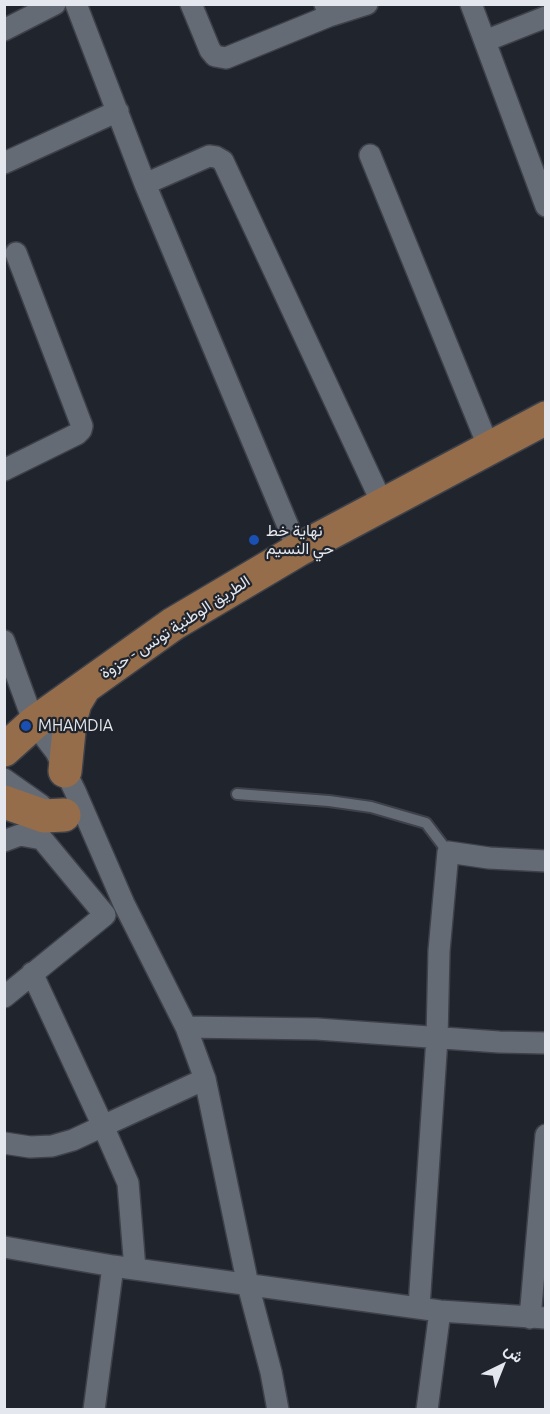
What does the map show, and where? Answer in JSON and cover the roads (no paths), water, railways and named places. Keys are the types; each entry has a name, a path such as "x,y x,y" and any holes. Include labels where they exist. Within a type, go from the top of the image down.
{"main road":[{"name":"الطريق الوطنية تونس - حزوة","path":"4,750 34,723 173,624 298,550 546,418"},
{"path":"65,771 70,721 75,703 84,688"},
{"path":"4,802 44,816 75,818"}],"street":[{"path":"4,30 55,4"},
{"path":"76,4 146,184 298,550"},
{"path":"191,4 210,50 215,56 226,58 327,10 367,4"},
{"path":"471,4 541,182 546,206"},
{"path":"485,41 546,16"},
{"path":"4,163 118,111"},
{"path":"370,154 489,448"},
{"path":"146,184 209,156 223,161 382,504"},
{"path":"4,470 77,434 82,426 16,253"},
{"path":"4,640 34,723 56,752 65,771 75,818 124,904 186,1027 205,1079 248,1285 271,1372 278,1410"},
{"path":"4,779 41,805 75,818"},
{"path":"4,841 20,835 42,839 105,915"},
{"path":"427,1410 439,951 448,852 489,858 546,861"},
{"path":"4,997 105,915 124,904"},
{"path":"32,972 128,1184 135,1269"},
{"path":"186,1027 318,1029 546,1043"},
{"path":"4,1143 30,1148 51,1146 73,1140 205,1079"},
{"path":"4,1247 113,1266 248,1285 430,1309 538,1318 545,1145"},
{"path":"94,1410 113,1266"}],"lane":[{"path":"237,794 329,801 370,807 426,823 448,852"}],"place":[{"name":"نهاية خط حي النسيم","path":"254,540"},
{"name":"MHAMDIA","path":"26,726"}]}
